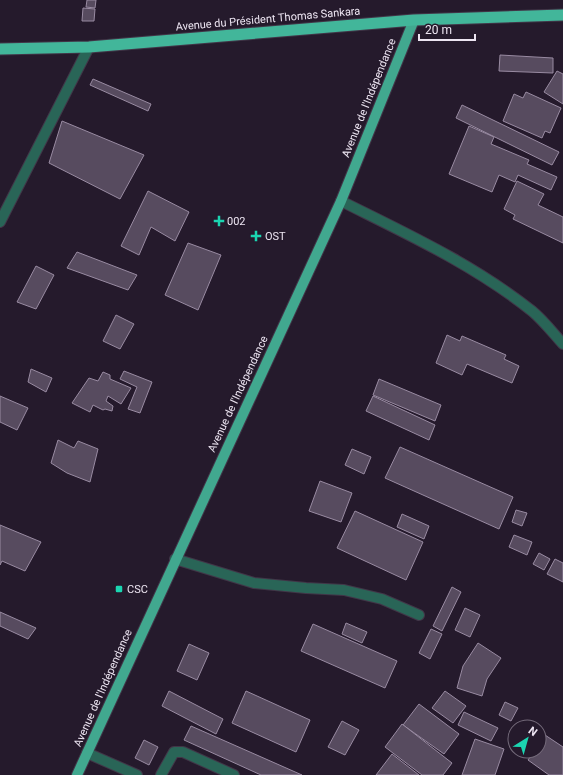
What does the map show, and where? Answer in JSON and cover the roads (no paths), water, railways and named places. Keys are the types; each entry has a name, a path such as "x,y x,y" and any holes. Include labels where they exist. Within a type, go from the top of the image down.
{"highway":[{"name":"Avenue du Président Thomas Sankara","path":"0,49 89,47 414,20 563,15"}],"main road":[{"name":"Avenue de l'Indépendance","path":"77,775 175,559 341,201 414,20"}],"street":[{"path":"0,222 89,47"},
{"path":"341,201 440,249 488,279 533,312 563,344"},
{"path":"175,559 254,583 344,590 382,599 419,615"},
{"path":"161,775 174,752 183,752 234,775"},
{"path":"87,753 137,775"}],"place":[{"name":"002","path":"219,221"},
{"name":"OST","path":"256,236"},
{"name":"CSC","path":"119,589"}]}
